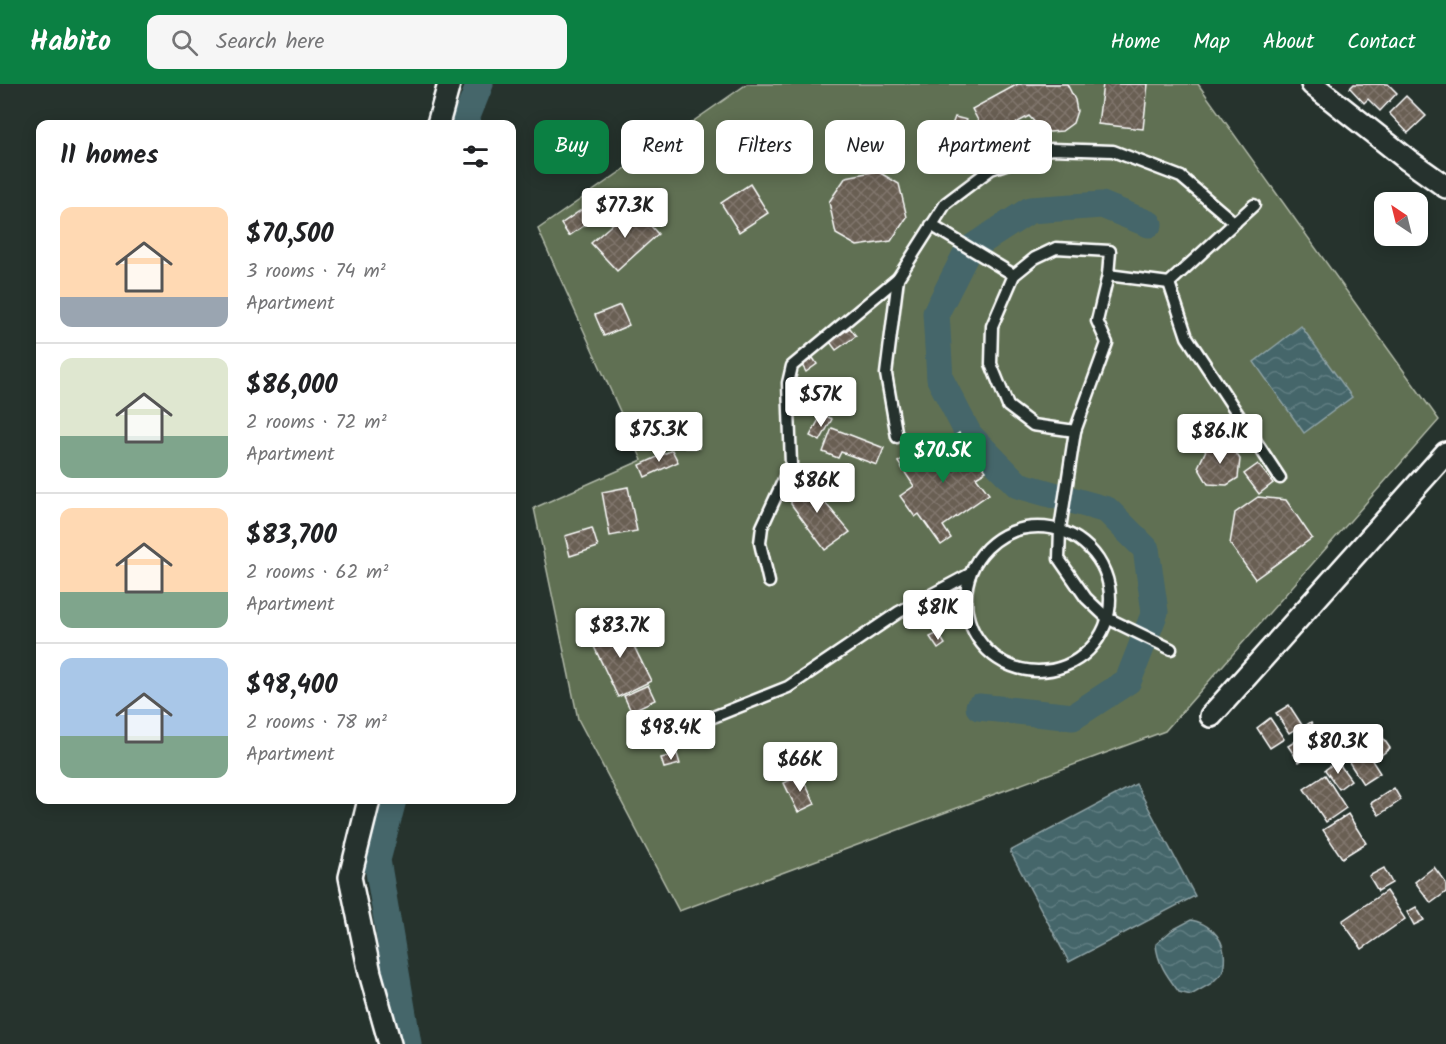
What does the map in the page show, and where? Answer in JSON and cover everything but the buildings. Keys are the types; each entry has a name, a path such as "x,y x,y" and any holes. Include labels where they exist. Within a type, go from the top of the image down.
{"street":[{"path":"439,120 449,84"},
{"path":"1312,84 1446,187"},
{"path":"1211,716 1446,453"},
{"path":"368,804 350,877 370,974 390,1044"}],"lane":[{"path":"769,582 760,543 762,527 791,464 788,383 792,366 898,278 934,227 946,203 991,169 1051,149 1113,151 1180,177 1234,223"},
{"path":"1108,275 1168,283 1254,205"},
{"path":"934,227 1014,275"},
{"path":"1074,436 1033,425 1008,406 992,364 992,326 1014,275 1035,258 1056,248 1110,251 1108,275 1097,321 1107,343 1074,436 1060,530 1059,559 1086,598 1107,618 1167,647"},
{"path":"897,437 886,374 898,278"},
{"path":"1168,283 1187,337 1280,478"},
{"path":"1029,528 1060,530 1075,536 1091,549 1106,571 1110,591 1110,612 1091,650 1072,663 1052,670 1031,670 1014,666 993,655 977,640 969,621 966,594 970,574 979,558 990,546 1004,537 1029,528"},
{"path":"678,731 788,687 898,612 970,574"}],"green space":[{"path":"747,84 1198,84 1439,420 1165,731 679,911 578,719 534,508 642,460 538,229 621,171 621,174 704,174 704,120 695,120"}],"water":[{"path":"1301,326 1352,397 1304,433 1254,362"},
{"path":"1136,784 1195,896 1069,962 1010,851"},
{"path":"1191,920 1203,924 1217,935 1223,947 1224,958 1223,972 1212,983 1191,995 1179,992 1171,981 1161,964 1156,944 1172,930"}],"waterway":[{"path":"466,120 480,84"},
{"path":"979,707 1073,717 1128,681 1155,612 1146,549 1107,510 1018,485 969,435 940,379 936,313 968,250 1030,210 1102,205 1149,224"},
{"path":"392,804 377,860 408,1044"}]}
